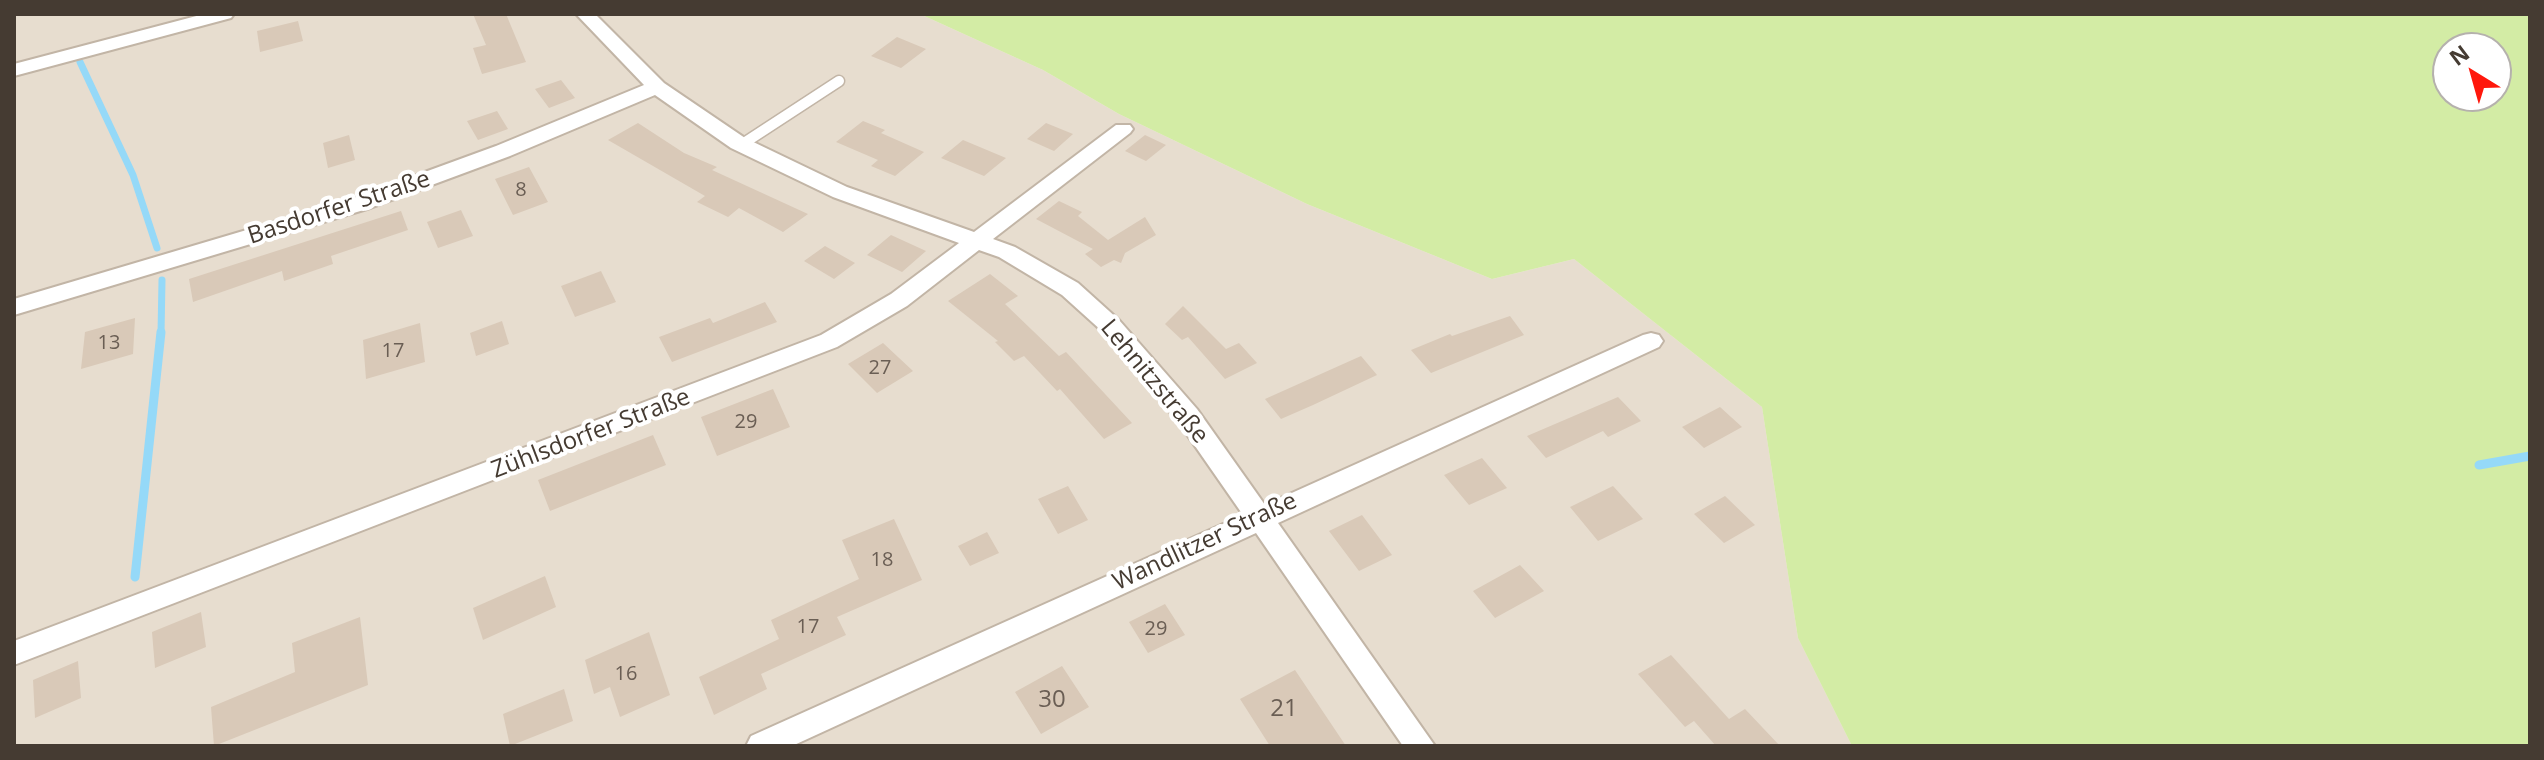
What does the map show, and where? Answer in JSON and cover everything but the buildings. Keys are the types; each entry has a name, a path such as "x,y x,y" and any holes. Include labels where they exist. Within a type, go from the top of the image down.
{"street":[{"path":"14,70 225,14"},
{"name":"Lehnitzstraße","path":"585,14 657,87 741,145 840,192 980,241 1052,275 1111,326 1188,416 1420,746"},
{"name":"Basdorfer Straße","path":"14,307 374,199 503,151 657,87"},
{"name":"Zühlsdorfer Straße","path":"14,653 789,358 867,321 980,241 1123,129"},
{"name":"Wandlitzer Straße","path":"761,746 1651,341"}],"lane":[{"path":"741,145 839,81"}],"shaded area":[{"path":"14,14 920,14 1043,70 1119,114 1307,204 1492,279 1574,259 1762,407 1798,638 1852,746 14,746"}],"green space":[{"path":"920,14 2530,14 2530,746 1852,746 1798,638 1762,407 1574,259 1492,279 1307,204 1119,114 1043,70"}],"waterway":[{"path":"80,62 133,175 157,248"},
{"path":"161,334 162,280"},
{"path":"135,577 161,332"},
{"path":"2479,465 2530,456"}]}
